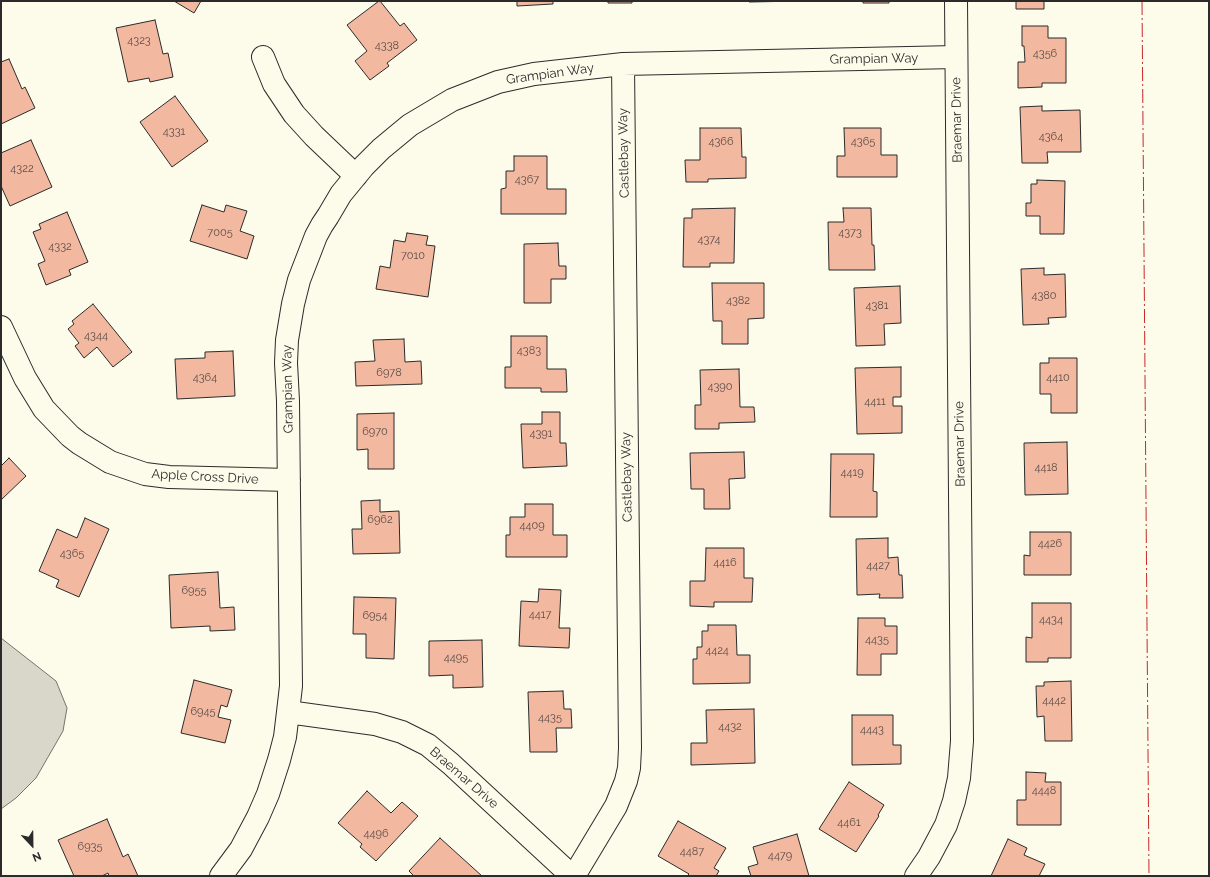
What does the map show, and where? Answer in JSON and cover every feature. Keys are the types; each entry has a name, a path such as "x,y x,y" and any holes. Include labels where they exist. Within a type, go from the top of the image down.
{"street":[{"name":"Braemar Drive","path":"916,876 929,857 946,826 960,778 962,741 956,1"},
{"path":"262,57 274,84 294,114 314,136 356,176"},
{"name":"Grampian Way","path":"221,876 240,849 258,817 280,760 285,737 291,686 288,400 286,364 287,340 293,304 299,280 316,236 341,194 356,176 382,149 405,129 452,100 498,82 534,74 623,64 956,57"},
{"name":"Castlebay Way","path":"573,876 616,806 626,781 630,748 623,64"},
{"name":"Apple Cross Drive","path":"1,327 25,378 44,409 70,436 110,462 145,474 169,477 289,480"},
{"name":"Braemar Drive","path":"288,712 375,724 402,732 428,745 451,764 573,876"}],"shaded area":[{"path":"1,638 56,681 67,708 63,731 36,778 16,798 1,809"}],"building":[{"path":"174,1 201,1 194,13"},
{"path":"379,1 400,26 404,23 417,40 387,63 389,66 370,80 355,61 367,51 347,25"},
{"path":"517,1 553,1 553,4 517,6"},
{"path":"608,1 632,1 632,3 608,3"},
{"path":"749,1 801,1 749,2"},
{"path":"863,1 889,1 889,3 863,3"},
{"path":"1016,1 1044,1 1044,9 1016,9"},
{"path":"155,20 163,54 168,53 173,77 150,82 149,78 128,82 116,28"},
{"path":"1022,26 1048,26 1048,38 1066,38 1066,83 1042,83 1042,87 1018,88 1018,62 1025,62 1024,46 1022,46"},
{"path":"9,59 22,89 25,87 35,108 1,124 1,62"},
{"path":"175,96 208,141 172,167 140,122"},
{"path":"1042,106 1042,111 1080,110 1081,152 1047,152 1048,163 1022,163 1020,107"},
{"path":"700,128 741,128 742,157 746,157 746,178 708,179 708,182 686,182 685,160 700,160"},
{"path":"844,128 881,128 881,155 897,155 897,177 837,177 837,156 845,156"},
{"path":"31,140 52,187 10,206 1,186 1,153"},
{"path":"514,156 547,156 547,189 566,189 566,214 501,214 501,189 506,188 506,171 514,171"},
{"path":"1037,180 1065,181 1064,234 1040,234 1040,216 1026,216 1026,203 1031,203 1031,184 1037,184"},
{"path":"202,205 224,212 226,205 247,211 240,231 254,236 247,259 190,241"},
{"path":"735,208 734,263 710,263 710,267 683,267 684,218 692,218 692,209"},
{"path":"843,208 871,208 872,245 874,245 875,270 829,270 828,222 844,222"},
{"path":"67,212 88,262 69,270 71,275 46,285 38,264 45,261 33,232 41,229 39,224"},
{"path":"407,233 428,236 426,245 435,246 428,297 376,289 380,266 390,268 394,240 405,242"},
{"path":"558,243 559,266 566,266 566,279 551,279 551,303 524,303 524,244"},
{"path":"1044,268 1044,275 1065,274 1066,317 1048,318 1049,324 1023,325 1021,269"},
{"path":"712,283 764,283 764,318 748,319 748,344 722,344 722,321 713,321"},
{"path":"900,286 901,323 884,324 885,345 856,346 854,288"},
{"path":"93,304 132,352 113,367 97,347 84,358 75,346 79,343 68,329 74,324 72,321"},
{"path":"511,336 547,336 547,369 566,369 567,392 541,392 541,388 505,388 505,367 511,367"},
{"path":"404,339 405,362 421,361 422,384 356,386 355,362 375,361 373,340"},
{"path":"233,351 235,396 177,399 175,359 205,358 205,352"},
{"path":"1049,358 1077,358 1077,413 1051,413 1051,394 1040,394 1040,363 1049,363"},
{"path":"901,367 901,397 893,397 893,406 902,406 902,433 857,434 855,368"},
{"path":"739,369 740,407 754,407 755,422 719,423 719,429 695,429 695,405 701,405 700,370"},
{"path":"542,412 560,412 560,443 566,443 567,466 523,468 521,424 542,424"},
{"path":"394,413 394,469 368,469 368,449 357,450 357,414"},
{"path":"1067,442 1068,494 1025,495 1024,443"},
{"path":"744,452 745,478 729,479 730,509 704,509 704,489 691,489 690,453"},
{"path":"831,454 874,454 873,491 877,492 877,517 830,517"},
{"path":"9,458 26,476 1,500 1,466"},
{"path":"380,500 380,512 399,511 400,553 353,554 352,529 362,529 361,501"},
{"path":"525,504 553,504 553,535 567,535 567,557 506,557 506,535 510,535 510,517 525,517"},
{"path":"85,518 109,529 79,597 56,587 59,580 39,571 57,529 77,538"},
{"path":"1030,532 1071,532 1071,575 1024,575 1024,555 1030,556"},
{"path":"888,538 888,558 898,557 899,575 902,575 903,598 879,598 880,594 857,595 856,539"},
{"path":"706,548 744,548 744,578 753,578 752,602 714,602 714,607 690,606 690,581 705,581"},
{"path":"218,572 220,608 234,607 235,630 210,631 210,626 171,628 169,575"},
{"path":"539,589 561,590 559,628 570,628 569,648 519,646 521,601 538,602"},
{"path":"354,597 396,598 394,659 366,658 366,634 353,634"},
{"path":"1032,603 1071,603 1071,658 1048,658 1048,662 1026,662 1026,637 1032,638"},
{"path":"858,618 885,618 885,626 897,626 897,654 881,654 881,675 857,675"},
{"path":"708,625 736,625 737,655 750,655 750,683 693,684 693,659 697,659 697,647 702,647 702,631 708,631"},
{"path":"482,640 483,687 453,688 453,675 429,676 429,641"},
{"path":"194,680 232,690 227,707 221,705 218,717 231,720 225,743 181,733"},
{"path":"1071,681 1072,741 1045,741 1044,716 1037,717 1036,686 1044,686 1044,682"},
{"path":"563,691 564,709 571,709 572,728 556,728 557,752 530,752 528,692"},
{"path":"754,709 755,763 691,765 691,743 707,743 706,710"},
{"path":"852,715 893,715 893,745 901,745 901,764 852,765"},
{"path":"1026,772 1046,773 1045,782 1061,782 1061,825 1017,825 1017,800 1026,800"},
{"path":"849,782 884,805 878,815 879,816 856,852 819,829"},
{"path":"367,791 391,813 402,802 418,816 376,861 360,847 362,844 338,823"},
{"path":"107,819 123,857 128,854 138,876 109,876 108,873 102,876 74,876 58,840"},
{"path":"678,821 726,848 714,868 719,871 716,876 687,876 689,874 658,856"},
{"path":"797,834 809,876 751,876 748,867 758,864 753,847"},
{"path":"440,838 482,876 414,876 409,871"},
{"path":"1008,839 1027,848 1024,855 1045,864 1039,876 991,876"}],"power":[{"path":"1142,1 1149,876"}]}
